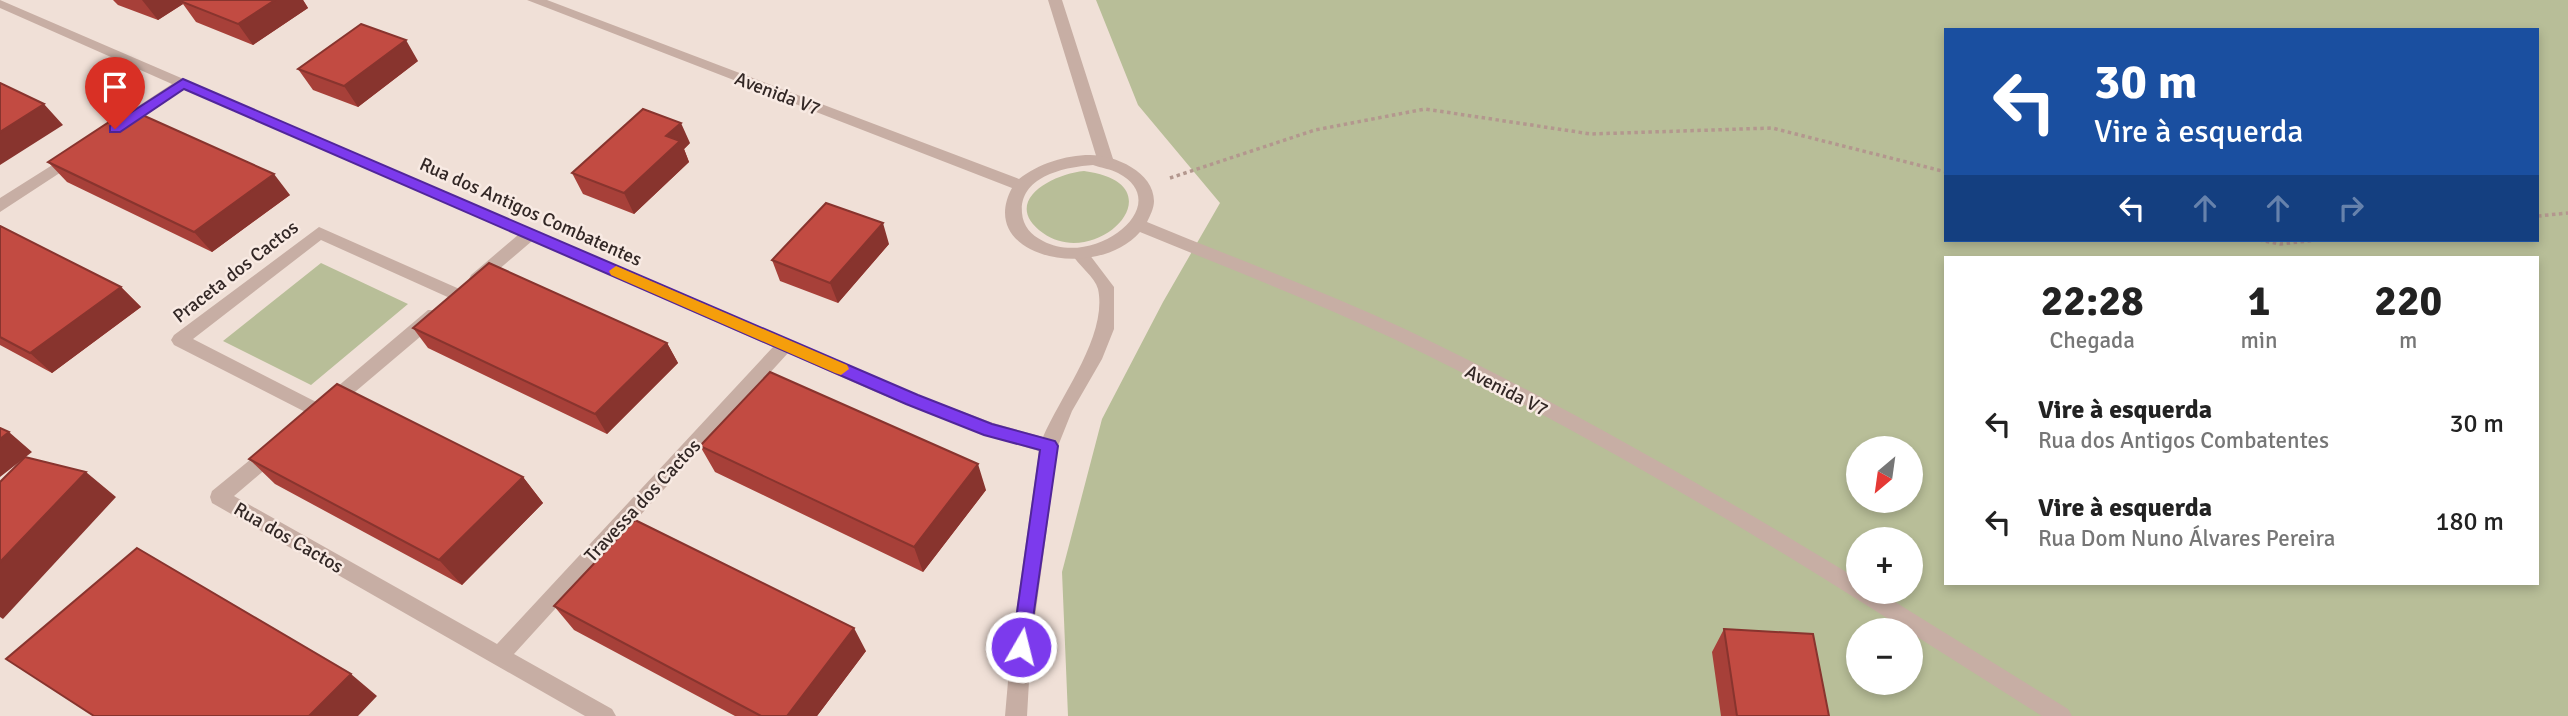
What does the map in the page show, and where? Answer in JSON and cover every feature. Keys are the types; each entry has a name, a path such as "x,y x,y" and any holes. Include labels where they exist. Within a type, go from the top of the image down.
{"street":[{"name":"Avenida V7","path":"534,0 1022,186"},
{"path":"1055,0 1105,162"},
{"name":"Rua dos Antigos Combatentes","path":"0,3 785,345 989,430 1049,446"},
{"path":"0,206 183,83"},
{"path":"1065,162 1105,162 1128,171 1143,187 1146,205 1139,225 1121,241 1080,254 1040,247 1021,233 1013,215 1013,205 1022,186 1041,171 1065,162"},
{"name":"Avenida V7","path":"1139,225 1398,333 1562,418 1726,509 1846,582"},
{"name":"Praceta dos Cactos","path":"319,412 180,340 319,233 458,295"},
{"name":"Rua dos Cactos","path":"530,234 219,497 605,716"},
{"path":"1016,716 1021,647 1049,446 1064,409 1093,359 1105,328 1106,287 1080,254"},
{"name":"Travessa dos Cactos","path":"499,656 785,345"},
{"path":"1882,604 2061,716"}],"path":[{"path":"1143,187 1315,130 1425,109 1591,134 1773,128 1944,171"},
{"path":"2539,216 2568,213"},
{"path":"2270,242 2298,242"}],"green space":[{"path":"1096,0 2568,0 2568,716 1068,716 1062,572 1102,419 1163,302 1220,203 1138,105"},
{"path":"1084,171 1113,179 1127,192 1128,207 1120,221 1106,234 1086,242 1064,242 1043,233 1031,222 1027,211 1029,201 1035,192 1046,184 1071,173"},
{"path":"321,263 408,304 311,385 223,341"}],"building":[{"path":"181,0 275,0 238,24"},
{"path":"361,24 406,40 344,86 298,69"},
{"path":"0,83 44,104 0,132"},
{"path":"129,109 274,174 194,232 48,162"},
{"path":"643,109 681,123 666,136 680,141 624,193 572,173"},
{"path":"826,203 883,223 830,283 772,260"},
{"path":"0,226 121,287 30,353 0,337"},
{"path":"489,263 667,343 595,414 413,328"},
{"path":"770,372 978,464 914,547 700,446"},
{"path":"337,384 523,477 439,560 249,459"},
{"path":"0,428 9,432 0,439"},
{"path":"25,457 86,472 0,562 0,482"},
{"path":"635,520 854,628 787,716 761,716 554,606"},
{"path":"137,548 351,674 309,716 94,716 6,659"},
{"path":"1724,629 1813,634 1829,716 1737,716"}],"slow traffic":[{"path":"616,271 841,369"}],"route":[{"path":"115,129 183,83 912,400 989,430 1049,446 1021,647"}]}
